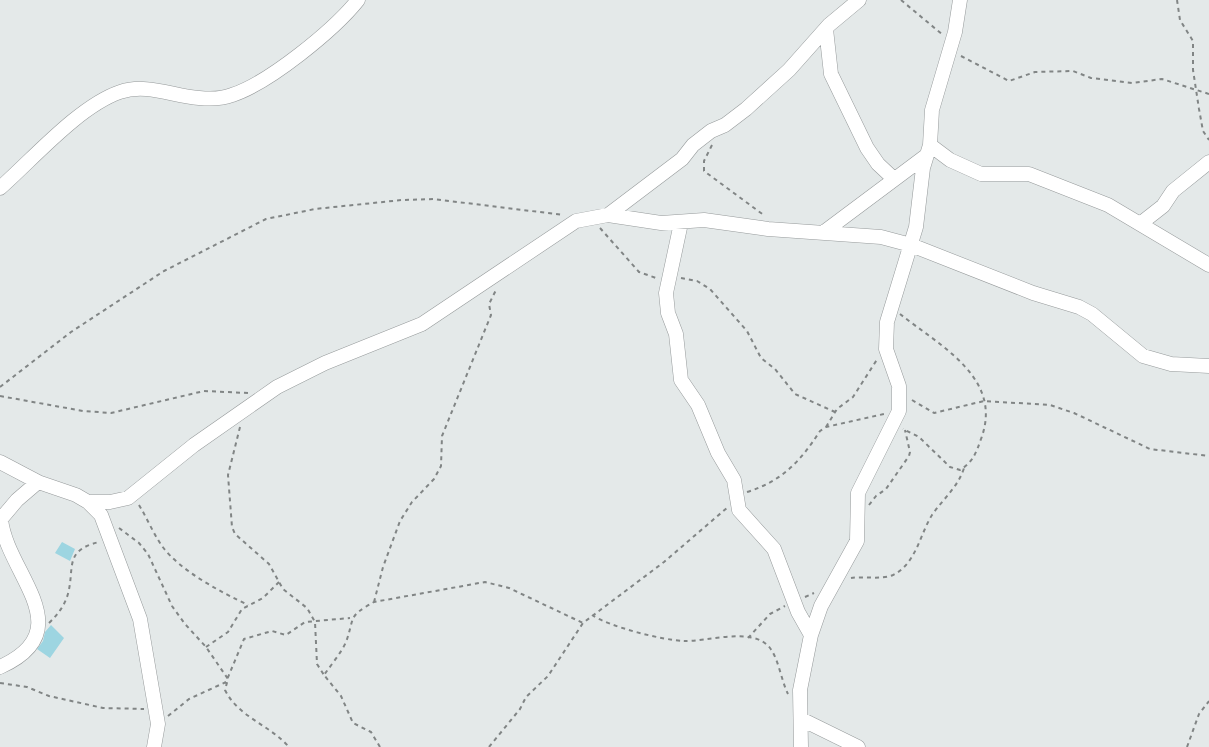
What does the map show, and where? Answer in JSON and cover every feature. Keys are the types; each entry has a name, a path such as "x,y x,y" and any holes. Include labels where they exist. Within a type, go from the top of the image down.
{"street":[{"path":"0,188 76,120 108,97 139,88 198,98 232,96 286,63 348,13 358,0"},
{"path":"608,215 682,159 694,145 711,131 746,109 789,70 826,29 859,0"},
{"path":"801,747 800,690 817,614 858,541 858,493 899,427 900,393 886,349 887,322 890,306 911,245 919,210 923,168 929,150 932,110 951,47 960,0"},
{"path":"826,29 832,74 867,148 878,164 894,178"},
{"path":"824,232 929,150"},
{"path":"929,150 973,171 991,175 1020,173 1040,178 1108,205 1209,264"},
{"path":"1140,224 1163,206 1173,191 1209,162"},
{"path":"88,502 118,501 133,494 194,445 266,394 325,363 412,329 507,269 576,222 588,217 608,215 661,223 704,220 768,229 881,237 911,245 1033,294 1079,307 1092,314 1131,349 1143,356 1172,364 1209,366"},
{"path":"681,223 666,293 668,313 676,334 681,380 698,405 718,453 734,480 738,510 774,549 798,612 811,635"},
{"path":"0,462 38,482 76,494 88,502 100,515 140,619 158,724 154,747"},
{"path":"0,667 15,660 26,650 34,639 38,623 36,604 6,542 1,519 17,500 38,482"},
{"path":"801,719 858,747"}],"path":[{"path":"901,0 951,47 1009,81 1035,72 1073,71 1091,78 1132,82 1162,79 1209,94"},
{"path":"1177,0 1180,20 1193,41 1196,89 1203,131 1209,140"},
{"path":"713,144 704,161 704,171 760,214 771,219"},
{"path":"0,387 71,332 148,281 224,239 266,219 315,209 402,200 433,199 588,217 640,272 655,279 684,278 697,281 710,289 733,313 747,332 760,358 774,370 795,394 835,412"},
{"path":"374,602 383,567 400,521 412,502 434,479 441,466 442,436 491,315 491,299 507,269"},
{"path":"836,580 885,577 894,575 900,570 921,541 932,516 958,483 965,467 974,458 984,432 986,413 978,380 969,368 890,306"},
{"path":"489,747 520,709 526,697 548,676 583,623 664,562 745,492 761,488 790,470 826,427 835,412 853,397 864,377 886,349"},
{"path":"0,396 83,411 111,413 204,391 228,390 266,394"},
{"path":"900,393 934,413 984,401 1050,405 1074,413 1150,448 1209,456"},
{"path":"244,410 228,475 232,527 235,534 269,564 283,589 307,608 315,622 317,664 341,696 353,723 370,732 380,747"},
{"path":"826,427 899,411"},
{"path":"899,427 918,437 950,467 957,470 965,467"},
{"path":"857,520 876,496 886,489 909,456 910,452 899,427"},
{"path":"133,494 163,546 178,562 221,592 248,605"},
{"path":"100,515 139,544 148,554 172,606 184,624 206,647 228,679"},
{"path":"34,639 62,609 70,585 71,568 77,552 81,548 111,540"},
{"path":"206,647 228,632 242,609 263,598 280,581"},
{"path":"289,747 275,733 247,716 230,700 225,690 240,643 244,639 272,631 286,635 305,622 351,618 374,602 485,582 509,588 583,623"},
{"path":"592,615 611,626 684,641 728,636 756,639 769,647 789,696"},
{"path":"324,675 346,642 351,618"},
{"path":"158,724 189,699 223,685 228,679"},
{"path":"0,683 27,687 49,696 104,708 154,709"},
{"path":"1188,747 1199,714 1209,701"}],"building":[{"path":"62,542 75,549 70,561 55,553"},
{"path":"51,625 64,638 50,658 37,649 43,641 45,632"}]}
